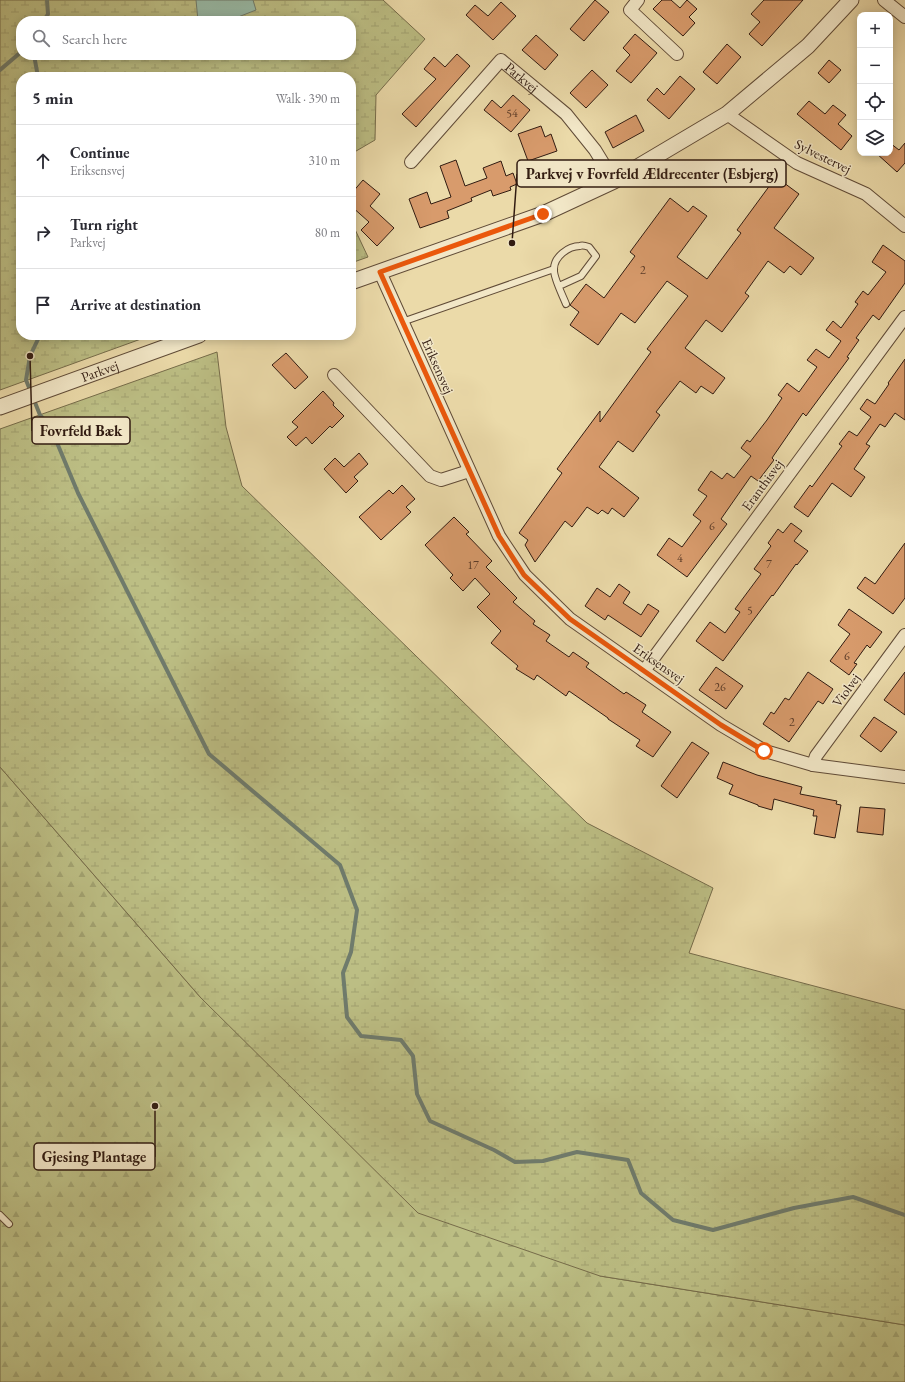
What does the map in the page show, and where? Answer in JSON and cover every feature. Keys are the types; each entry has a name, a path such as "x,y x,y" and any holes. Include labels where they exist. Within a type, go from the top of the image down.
{"street":[{"path":"638,0 630,10 677,54"},
{"path":"356,280 543,214 614,181 727,114 808,46 851,0"},
{"path":"884,0 905,17"},
{"name":"Parkvej","path":"411,162 501,60 566,114 596,150 614,181"},
{"name":"Sylvestervej","path":"727,114 797,163 866,194 905,226"},
{"name":"Eriksensvej","path":"380,272 499,536 524,575 570,619 721,725 764,751 813,765 905,777"},
{"name":"Eranthisvej","path":"644,671 905,317"},
{"name":"Parkvej","path":"6,405 185,340"},
{"path":"334,375 430,476 441,480 469,471"},
{"name":"Violvej","path":"813,765 816,756 905,635"}],"lane":[{"path":"558,286 581,276 596,256 589,247 580,246 570,248 560,256 554,269 558,286 566,304"},
{"path":"402,322 554,269"},
{"path":"0,1215 9,1224"}],"green space":[{"path":"0,0 383,0 425,39 376,95 375,140 356,151 356,72 16,72 16,340 138,340 0,390"},
{"path":"356,232 368,257 356,261"},
{"path":"217,352 226,427 242,486 587,823 713,888 689,953 905,1010 905,1325 600,1276 418,1213 201,998 0,767 0,429"},
{"path":"0,767 201,998 600,1276 905,1325 905,1382 0,1382"}],"shaded area":[{"path":"196,0 253,0 256,10 241,16 198,16"}],"building":[{"path":"595,0 609,12 584,41 570,29"},
{"path":"662,0 671,0 680,8 687,0 697,9 689,17 695,23 683,36 653,9"},
{"path":"764,0 803,0 762,46 749,34 760,22 751,14"},
{"path":"501,2 516,16 493,40 466,15 475,5 488,16"},
{"path":"635,34 657,53 631,83 616,71 630,55 623,48"},
{"path":"536,35 558,55 545,70 522,50"},
{"path":"727,44 741,57 717,84 703,72"},
{"path":"457,54 470,66 416,127 402,114 436,79 424,69 434,57 445,67"},
{"path":"829,60 841,70 829,83 818,73"},
{"path":"592,70 608,85 586,108 570,93"},
{"path":"680,76 695,89 669,119 647,100 657,88 664,95"},
{"path":"513,95 530,110 511,132 484,110 492,100 501,108"},
{"path":"809,101 825,114 833,105 846,115 838,124 852,136 841,150 797,114"},
{"path":"636,115 644,131 613,148 605,132"},
{"path":"541,126 545,137 551,134 557,151 528,161 518,134"},
{"path":"905,143 905,163 897,172 879,156 893,156 893,145 899,150"},
{"path":"456,160 465,186 487,178 483,168 501,161 506,176 513,173 517,184 510,187 511,190 493,196 491,190 471,198 472,201 447,211 449,218 420,228 409,199 427,192 431,204 451,197 440,166"},
{"path":"776,177 799,194 774,228 814,258 801,275 790,266 784,273 768,261 745,293 749,296 722,332 706,320 685,348 725,378 713,394 701,386 696,393 680,381 656,412 660,415 633,452 618,441 599,467 639,498 624,517 612,508 608,514 602,510 598,514 587,507 572,527 565,521 535,562 525,545 528,540 519,533 562,473 557,469 600,411 600,422 651,352 647,349 688,296 667,281 635,323 621,313 598,345 570,325 579,312 570,305 586,284 604,298 635,256 630,252 670,198 688,212 693,206 707,216 677,257 707,279 741,233 737,230"},
{"path":"363,180 380,194 370,206 394,228 377,246 361,230 369,222 356,210 356,188"},
{"path":"883,245 905,261 905,283 879,320 873,315 856,338 859,340 847,357 849,358 806,416 803,413 772,458 774,460 758,481 751,476 721,519 727,524 687,577 657,555 669,538 682,547 701,521 693,515 707,496 698,490 711,471 722,479 727,473 734,478 751,456 741,448 747,440 750,442 767,420 782,398 778,395 787,383 799,392 817,367 807,360 816,349 829,358 841,341 826,330 833,321 841,328 858,304 855,302 863,291 868,295 886,272 872,262"},
{"path":"286,353 308,377 295,389 272,365"},
{"path":"905,359 905,420 895,413 885,427 880,424 866,444 870,446 854,469 865,477 851,497 832,483 808,517 794,507 810,485 812,487 842,446 839,444 849,431 857,436 871,417 860,409 867,399 875,404"},
{"path":"323,391 334,403 333,405 344,416 332,428 330,426 312,444 306,437 296,446 287,437 298,427 292,422"},
{"path":"359,453 368,464 354,477 358,481 346,493 324,469 335,458 344,467"},
{"path":"402,485 415,499 406,507 411,512 381,540 359,517 389,490 393,494"},
{"path":"454,517 469,532 466,534 492,561 486,567 517,598 513,602 535,621 533,624 550,635 546,641 569,657 573,652 589,663 586,667 624,694 626,692 646,705 642,712 671,732 653,757 636,746 640,740 569,691 566,696 537,675 534,680 516,669 518,666 491,643 501,631 477,607 490,594 475,578 463,591 450,578 453,575 425,545"},
{"path":"791,523 802,531 794,541 808,551 797,565 796,564 773,596 772,595 723,661 696,641 710,622 725,633 740,612 735,609 761,574 754,569 771,546 768,543 778,529 783,533"},
{"path":"905,543 905,598 893,614 857,588 865,577 875,584"},
{"path":"619,584 630,592 623,603 641,615 648,604 659,611 641,637 608,615 605,620 585,606 597,588 610,597"},
{"path":"849,609 882,632 870,648 867,645 854,663 857,664 849,675 830,661 850,634 838,625"},
{"path":"716,667 743,686 726,709 699,690"},
{"path":"808,672 833,689 823,704 818,701 789,742 763,724 771,712 774,714 785,698 789,700"},
{"path":"905,672 905,715 884,700"},
{"path":"874,717 897,732 881,752 860,736"},
{"path":"692,742 709,753 677,798 661,786"},
{"path":"723,762 757,775 802,787 800,794 837,801 836,804 841,805 835,838 814,834 817,816 813,816 814,810 774,799 772,810 729,794 733,785 717,778"},
{"path":"860,807 885,809 883,835 857,832"}],"waterway":[{"path":"47,0 47,16"},
{"path":"0,70 16,56"},
{"path":"35,60 37,72"},
{"path":"38,340 30,356 26,380 40,415 50,426 78,493 209,754 340,865 357,910 351,952 343,973 347,1017 361,1036 401,1040 413,1056 417,1094 430,1121 494,1150 515,1162 543,1161 577,1152 628,1160 641,1193 673,1220 713,1230 794,1208 853,1197 905,1215"}],"place":[{"name":"Parkvej v Fovrfeld Ældrecenter (Esbjerg)","path":"512,243"},
{"name":"Fovrfeld Bæk","path":"30,356"},
{"name":"Gjesing Plantage","path":"155,1106"}],"route":[{"path":"543,214 380,272 499,536 524,575 570,619 721,725 764,751"}]}
